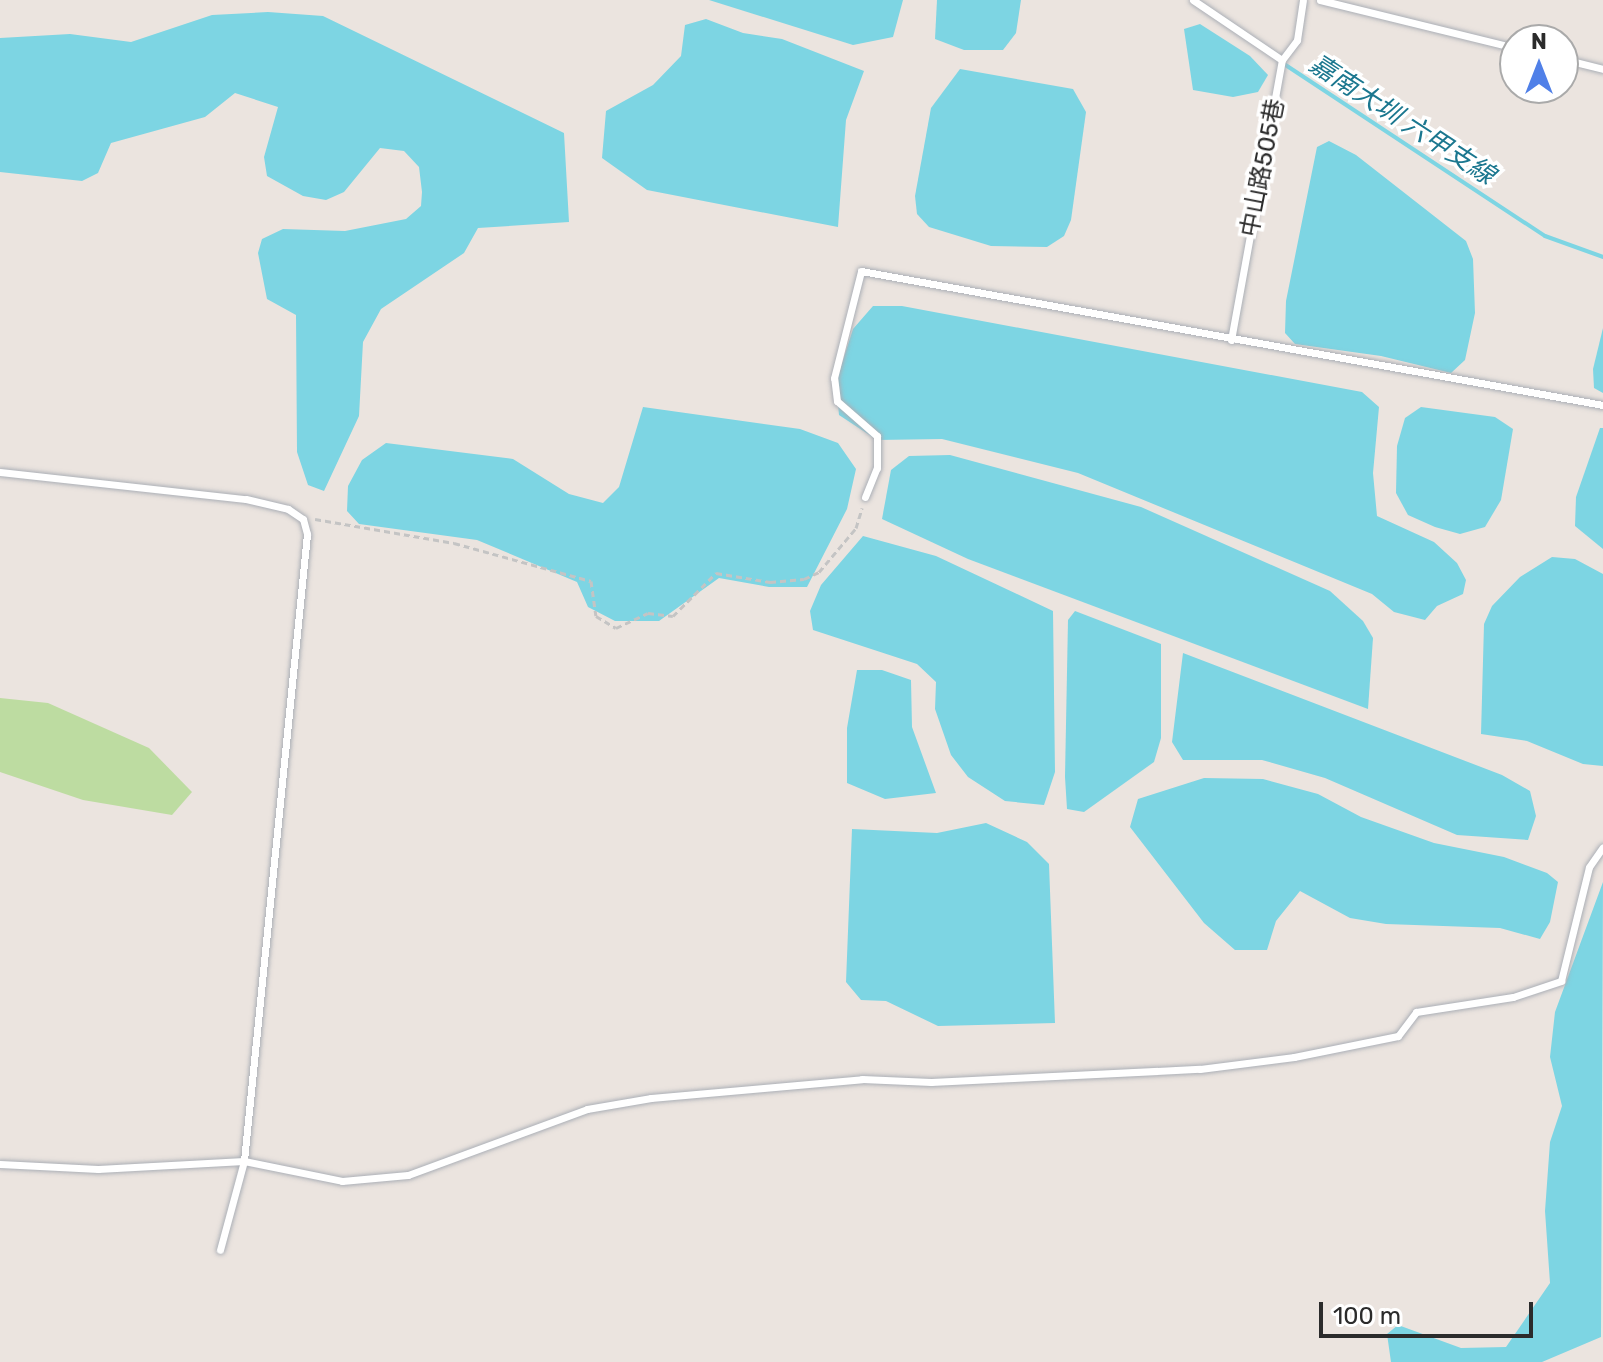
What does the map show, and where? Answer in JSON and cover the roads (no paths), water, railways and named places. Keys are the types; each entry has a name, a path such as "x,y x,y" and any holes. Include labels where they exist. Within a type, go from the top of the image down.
{"lane":[{"path":"1193,0 1282,60"},
{"name":"中山路505巷","path":"1231,340 1282,60 1297,40 1303,0"},
{"path":"1320,0 1499,44"},
{"path":"1579,63 1603,69"},
{"path":"865,497 877,468 877,436 837,401 834,378 861,271 1603,405"},
{"path":"0,472 246,499 288,509 303,519 307,534 244,1161 220,1250"},
{"path":"0,1164 98,1169 244,1161 342,1181 408,1175 587,1109 651,1098 862,1079 931,1082 1200,1069 1398,1036 1416,1012 1513,997 1561,981 1589,867 1603,847"}],"water":[{"path":"709,0 903,0 893,37 853,45"},
{"path":"937,0 1021,0 1016,33 1003,50 964,50 935,39"},
{"path":"268,12 323,16 564,133 569,222 478,228 464,253 381,309 363,342 359,416 324,491 308,485 297,452 296,315 267,299 258,253 262,239 283,229 345,231 406,219 421,206 422,192 419,167 404,151 380,148 344,192 326,200 303,196 267,176 264,157 278,107 235,93 205,117 111,143 98,173 82,181 0,172 0,38 70,34 131,42 212,15"},
{"path":"706,19 743,33 782,39 864,71 846,120 838,227 647,190 602,158 606,111 653,85 681,56 685,25"},
{"path":"1200,24 1250,56 1268,75 1258,92 1233,97 1193,90 1184,29"},
{"path":"960,69 1073,89 1086,112 1071,220 1064,236 1047,247 991,246 929,227 917,214 915,196 931,108"},
{"path":"1329,141 1356,155 1466,241 1473,259 1475,313 1465,360 1451,373 1381,356 1295,344 1285,333 1286,301 1317,147"},
{"path":"873,306 902,306 1362,392 1379,407 1373,473 1377,516 1434,542 1457,563 1466,580 1463,594 1437,606 1425,620 1394,612 1372,594 1078,473 942,439 877,440 839,415 836,382 853,329"},
{"path":"1603,328 1603,393 1594,388 1593,369"},
{"path":"643,407 800,429 838,443 856,469 847,509 807,587 769,587 719,578 659,621 615,621 588,607 577,582 477,540 359,524 347,511 348,486 362,460 386,443 513,459 569,494 603,503 619,487"},
{"path":"1421,407 1495,417 1513,429 1501,500 1485,527 1460,534 1435,527 1408,515 1396,493 1397,446 1405,418"},
{"path":"1600,428 1603,428 1603,549 1575,526 1576,497"},
{"path":"950,455 1141,507 1330,591 1363,621 1373,638 1368,709 968,559 882,519 891,470 909,456"},
{"path":"863,536 936,556 1053,611 1055,772 1044,805 1005,801 968,777 951,755 935,709 936,682 917,664 813,630 810,611 821,585"},
{"path":"1552,557 1575,559 1603,574 1603,766 1583,764 1527,741 1481,734 1484,624 1492,606 1520,577"},
{"path":"1075,611 1161,644 1161,738 1154,762 1084,812 1067,809 1065,777 1068,620"},
{"path":"1183,653 1502,775 1530,791 1536,816 1528,840 1457,835 1325,778 1262,760 1183,760 1172,742"},
{"path":"857,670 882,670 911,680 912,727 936,793 885,799 847,783 847,728"},
{"path":"1204,778 1263,779 1318,794 1361,817 1434,843 1504,857 1547,873 1558,882 1550,922 1540,939 1500,928 1386,924 1350,918 1300,891 1276,921 1267,950 1235,950 1204,923 1130,827 1138,799"},
{"path":"986,823 1027,842 1049,864 1055,1023 938,1026 886,1001 861,1000 846,982 852,829 937,833"},
{"path":"1603,882 1601,1337 1542,1362 1391,1362 1387,1334 1398,1325 1461,1348 1506,1347 1550,1283 1545,1211 1550,1142 1562,1106 1550,1057 1555,1012"}],"waterway":[{"name":"嘉南大圳 六甲支線","path":"1281,62 1545,236 1603,257"}]}
